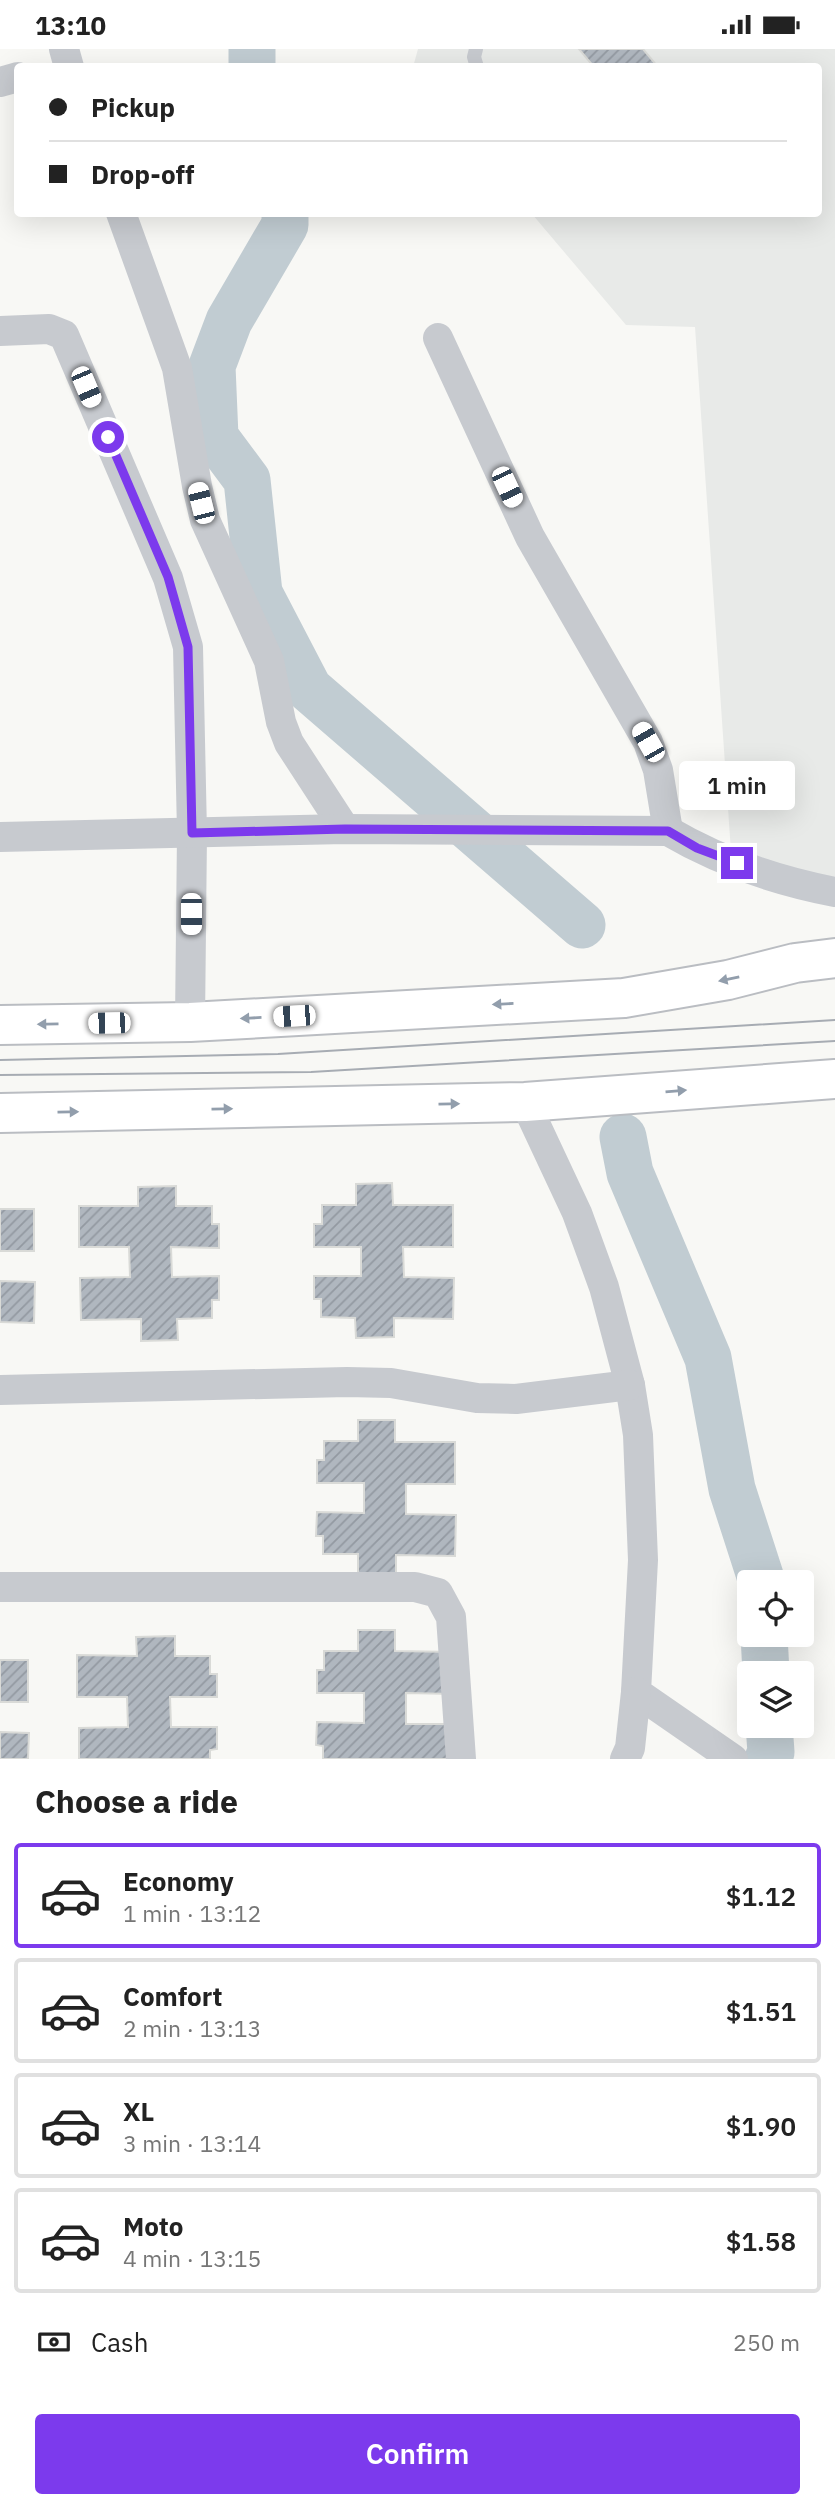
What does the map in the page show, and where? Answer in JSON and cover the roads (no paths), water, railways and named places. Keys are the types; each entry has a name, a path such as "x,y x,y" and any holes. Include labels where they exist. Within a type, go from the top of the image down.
{"main road":[{"path":"795,963 835,939"},
{"path":"0,1025 190,1022 624,998 728,980 795,963 835,958"},
{"path":"0,1113 525,1103 835,1079"}],"street":[{"path":"122,217 177,368 205,520 269,661 281,722 289,743 345,829"},
{"path":"0,331 49,329 64,335 168,577 188,647 192,833 190,1022"},
{"path":"438,338 530,537 648,742 658,769 668,831"},
{"path":"0,837 345,829 668,831 697,848 737,863 805,886 835,892"},
{"path":"525,1103 578,1213 604,1287 630,1385 638,1435 643,1560 636,1692 630,1748 625,1759"},
{"path":"0,1390 347,1382 391,1383 477,1398 516,1399 630,1385"},
{"path":"0,1587 415,1587 438,1593 451,1617 461,1759"},
{"path":"636,1692 725,1753"}],"waterway":[{"path":"252,49 252,63"},
{"path":"285,217 285,225 229,321 212,366 215,437 247,480 259,593 309,689 582,925"},
{"path":"623,1137 630,1173 708,1358 732,1489 758,1570"},
{"path":"765,1647 765,1661"},
{"path":"768,1759 771,1752 770,1738"}],"tram line":[{"path":"0,1060 278,1054 835,1020"},
{"path":"0,1075 311,1072 835,1041"}]}
